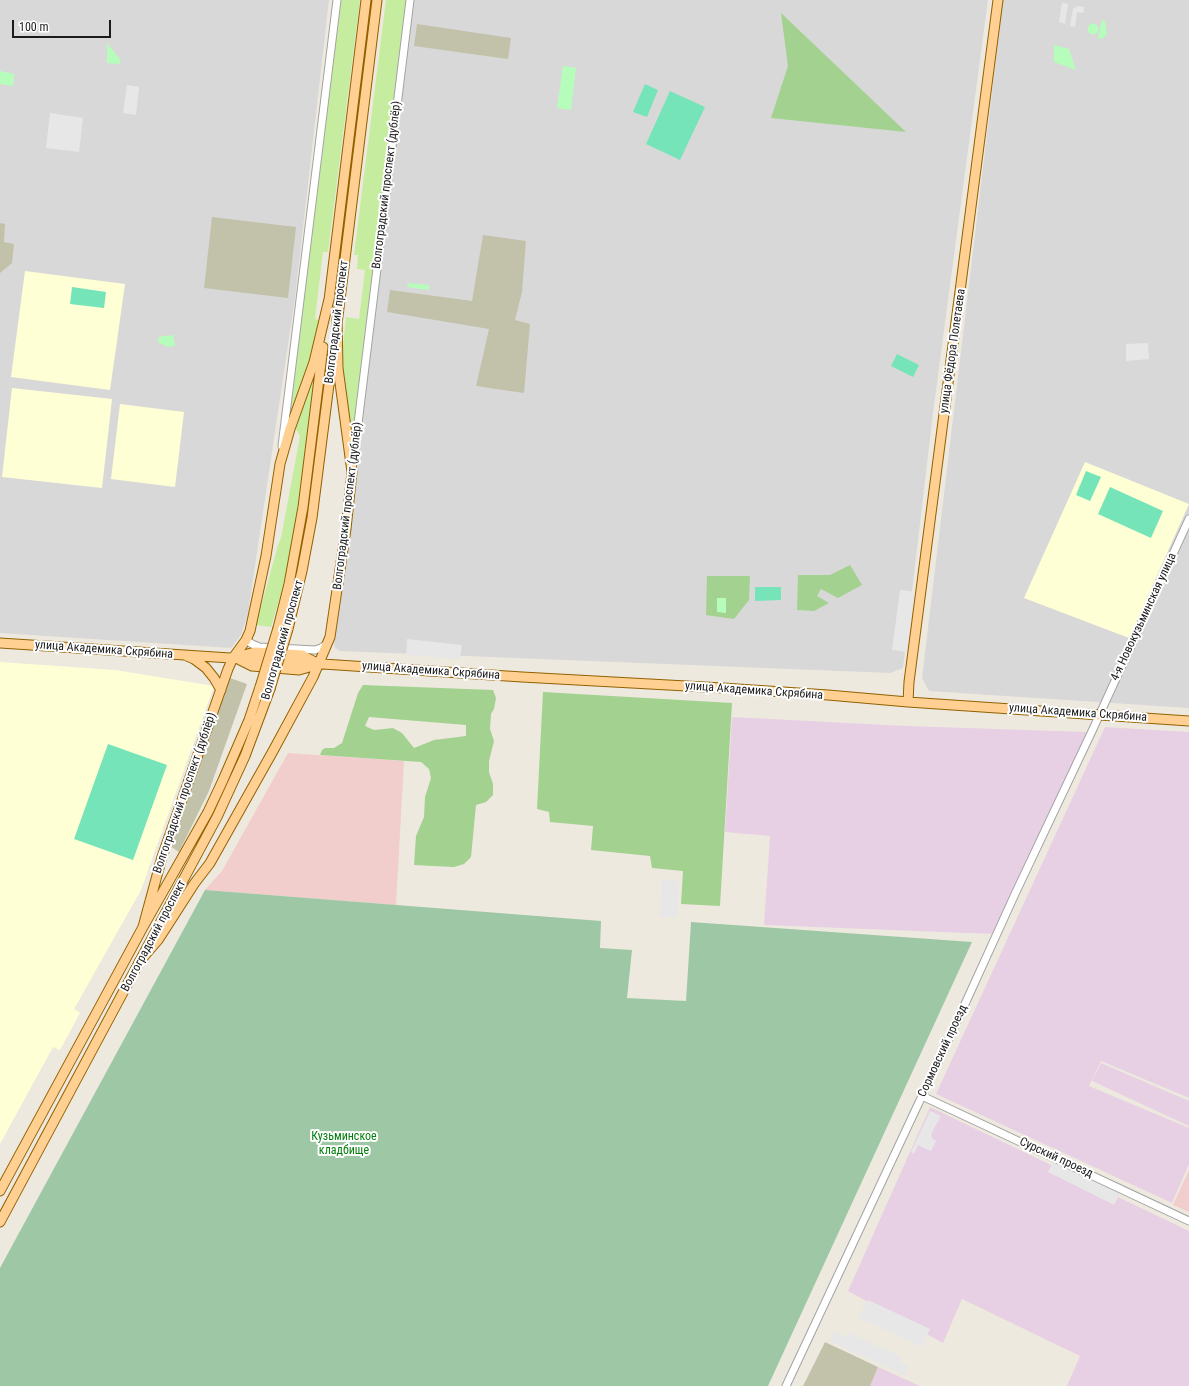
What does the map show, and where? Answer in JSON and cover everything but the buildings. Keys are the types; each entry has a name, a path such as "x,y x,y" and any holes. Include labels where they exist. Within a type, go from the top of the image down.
{"main road":[{"name":"Волгоградский проспект","path":"0,1191 143,927 211,806 246,726 260,687 278,628 289,584 303,507 366,0"},
{"name":"Волгоградский проспект","path":"0,1222 231,789 270,689 295,604 312,518 377,0"},
{"name":"улица Фёдора Полетаева","path":"908,702 909,682 998,0"},
{"path":"280,464 290,429 314,362 330,296"},
{"path":"337,319 338,368 352,472"},
{"name":"Волгоградский проспект (дублёр)","path":"143,927 162,857 220,690 233,658 246,640 262,579 280,464"},
{"name":"Волгоградский проспект (дублёр)","path":"139,962 158,940 194,884 210,863 320,664 330,637 346,529 352,472"},
{"name":"улица Академика Скрябина","path":"0,644 233,658 255,652 302,656 320,664"},
{"path":"184,655 194,659 206,668 214,678 220,690"},
{"name":"улица Академика Скрябина","path":"233,658 252,666 299,670 320,664 723,688 1189,721"}],"street":[{"name":"Волгоградский проспект (дублёр)","path":"280,464 308,224 337,0"},
{"name":"Волгоградский проспект (дублёр)","path":"352,472 410,0"},
{"name":"4-я Новокузьминская улица","path":"1099,715 1189,519"},
{"path":"246,640 259,647 315,650 328,643"},
{"name":"Сормовский проезд","path":"786,1386 1099,715"},
{"name":"Сурский проезд","path":"922,1096 1189,1221"}],"shaded area":[{"path":"0,0 329,0 295,298 248,613 241,635 231,648 0,633"},
{"path":"413,0 988,0 933,413 903,668 890,673 340,651 335,648 334,643 337,611 340,608 345,571 343,566"},
{"path":"1003,0 1189,0 1189,708 929,691 922,678"},
{"path":"1062,3 1068,4 1065,24 1059,22"},
{"path":"1077,6 1084,7 1083,13 1077,12 1075,27 1070,26 1073,9"},
{"path":"417,24 511,38 508,59 414,46"},
{"path":"127,85 139,87 136,115 123,113"},
{"path":"50,113 83,118 79,152 46,148"},
{"path":"212,217 296,227 288,298 204,288"},
{"path":"0,223 5,224 4,242 14,244 12,263 0,273"},
{"path":"483,235 526,241 522,292 515,320 530,324 524,393 476,386 489,329 387,312 390,290 472,301"},
{"path":"25,271 125,284 110,390 11,377"},
{"path":"1148,343 1149,359 1126,361 1126,344"},
{"path":"12,388 112,399 102,488 2,477"},
{"path":"120,404 184,412 175,487 111,479"},
{"path":"1085,462 1189,504 1129,638 1024,598"},
{"path":"900,590 917,592 909,652 892,650"},
{"path":"407,639 462,645 460,659 406,655"},
{"path":"0,662 115,670 214,686 141,890 74,1009 80,1013 60,1050 53,1047 0,1144"},
{"path":"230,678 247,684 209,791 179,852 170,846"},
{"path":"732,717 906,726 1087,732 993,934 764,925 770,836 725,832"},
{"path":"1105,727 1189,732 1189,1098 1101,1061 1089,1086 1189,1128 1189,1164 1172,1203 936,1094"},
{"path":"288,753 404,761 396,905 205,890 222,871"},
{"path":"662,880 679,881 677,918 660,917"},
{"path":"1101,1063 1189,1101 1189,1126 1092,1081"},
{"path":"930,1107 1189,1231 1189,1386 1067,1386 1080,1356 962,1299 943,1343 848,1291"},
{"path":"930,1111 941,1116 931,1134 932,1138 936,1141 931,1151 918,1145 914,1154 911,1152"},
{"path":"1054,1160 1120,1193 1114,1205 1048,1172"},
{"path":"1189,1170 1189,1212 1173,1205"},
{"path":"868,1300 930,1329 921,1347 858,1317"},
{"path":"835,1332 848,1337 850,1333 901,1357 899,1361 909,1366 905,1376 830,1341"},
{"path":"825,1342 878,1367 870,1386 803,1386"},
{"path":"878,1367 920,1386 870,1386"}],"green space":[{"path":"340,0 360,0 328,252 323,252 315,319 319,320 315,353 287,427"},
{"path":"386,0 408,0 354,433 350,434 341,363 346,317 359,319 365,270 357,269 358,255 354,255"},
{"path":"781,13 906,132 771,118 788,66"},
{"path":"1102,20 1105,21 1107,34 1100,39 1098,38"},
{"path":"1091,24 1095,24 1097,25 1097,33 1091,34 1088,31 1088,27"},
{"path":"107,43 120,59 120,64 107,63"},
{"path":"1054,45 1069,49 1076,70 1054,62"},
{"path":"563,66 576,68 571,110 557,108"},
{"path":"0,71 14,74 13,86 0,84"},
{"path":"645,84 658,90 647,117 633,112"},
{"path":"670,91 705,107 680,160 646,144"},
{"path":"408,283 429,285 429,290 407,287"},
{"path":"72,287 106,292 104,308 70,304"},
{"path":"173,335 175,346 168,347 159,343 158,337"},
{"path":"897,354 919,365 913,377 891,366"},
{"path":"316,369 318,369 295,529 283,587 271,627 256,625 281,538 300,436 295,427"},
{"path":"1086,471 1101,477 1090,501 1076,495"},
{"path":"1110,487 1163,511 1151,538 1098,514"},
{"path":"850,565 862,585 838,598 821,589 817,596 829,603 814,611 797,610 798,575 830,575"},
{"path":"707,576 750,576 749,600 734,619 706,615"},
{"path":"755,587 781,587 781,600 755,601"},
{"path":"717,598 726,598 726,613 717,612"},
{"path":"363,685 493,690 496,698 494,709 491,714 490,729 494,741 489,761 489,772 493,784 493,795 486,802 476,805 471,857 464,864 454,867 414,865 416,836 424,817 425,797 431,778 429,769 421,762 320,755 322,750 325,748 334,748 342,743 358,693","holes":["369,717 466,725 466,736 434,740 414,748 402,733 393,728 374,730 365,726"]},
{"path":"543,692 732,703 720,906 681,904 683,871 652,868 650,856 591,850 593,826 550,822 549,812 537,809"},
{"path":"108,744 167,765 133,860 74,839"},
{"name":"Кузьминское кладбище","path":"205,890 601,921 600,948 632,950 627,998 686,1001 691,922 972,942 768,1386 0,1386 0,1268"}]}
